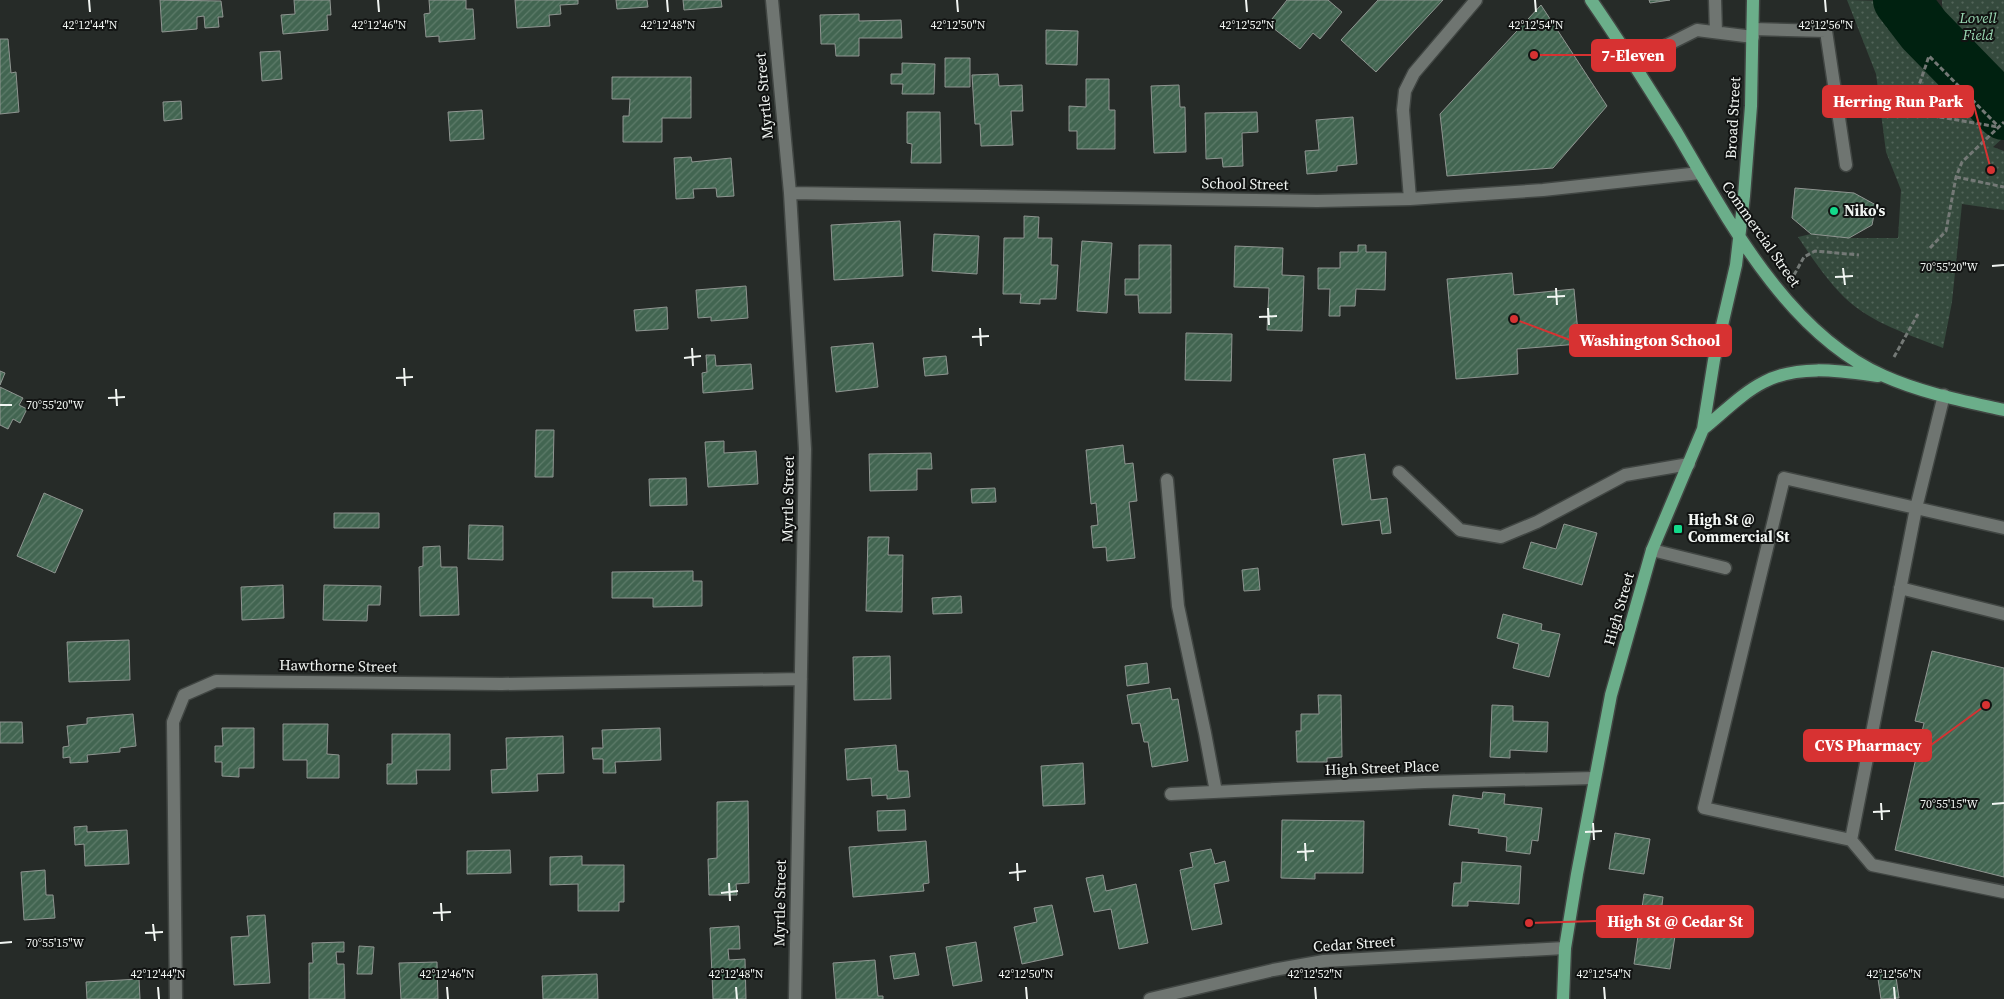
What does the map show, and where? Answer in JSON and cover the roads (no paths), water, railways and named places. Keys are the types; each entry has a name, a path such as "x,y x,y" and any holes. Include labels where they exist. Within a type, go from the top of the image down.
{"main road":[{"name":"Commercial Street","path":"1591,0 1634,62 1740,237 1796,311 1822,335 1852,358 1884,376 1944,395 2004,410"},
{"name":"Broad Street","path":"1740,237 1751,106 1753,0"},
{"name":"High Street","path":"1563,999 1565,948 1594,778 1611,696 1652,550 1703,429 1714,360 1736,265 1740,237"},
{"path":"1703,429 1755,387 1775,377 1818,371 1842,371 1884,376"}],"street":[{"name":"Myrtle Street","path":"772,0 790,193 805,449 794,999"},
{"path":"1410,199 1404,110 1405,91 1414,73 1476,0"},
{"path":"1715,0 1716,32"},
{"path":"1634,62 1697,30 1753,33 1826,31 1846,165"},
{"name":"School Street","path":"790,193 1317,201 1410,199 1544,190 1700,173"},
{"path":"1851,840 1916,508 1944,395"},
{"path":"1399,472 1460,530 1501,537 1537,522 1625,475 1689,464"},
{"path":"2004,528 1784,478 1704,808 1851,840 1872,865 2004,892"},
{"path":"1167,480 1178,606 1216,792"},
{"path":"1652,550 1725,568"},
{"path":"1900,588 2004,614"},
{"name":"Hawthorne Street","path":"176,999 173,722 184,695 216,682 502,684 801,679"},
{"name":"High Street Place","path":"1171,794 1424,782 1594,778"},
{"name":"Cedar Street","path":"1150,999 1272,970 1324,961 1565,948"}],"waterway":[{"path":"1901,0 1924,30 2004,112"}],"place":[{"name":"7-Eleven","path":"1534,55"},
{"name":"Herring Run Park","path":"1991,170"},
{"name":"Niko's","path":"1834,211"},
{"name":"Washington School","path":"1514,319"},
{"name":"High St @ Commercial St","path":"1678,529"},
{"name":"CVS Pharmacy","path":"1986,705"},
{"name":"High St @ Cedar St","path":"1529,923"}],"park label":[{"name":"Lovell Field","path":"1978,26"}]}
